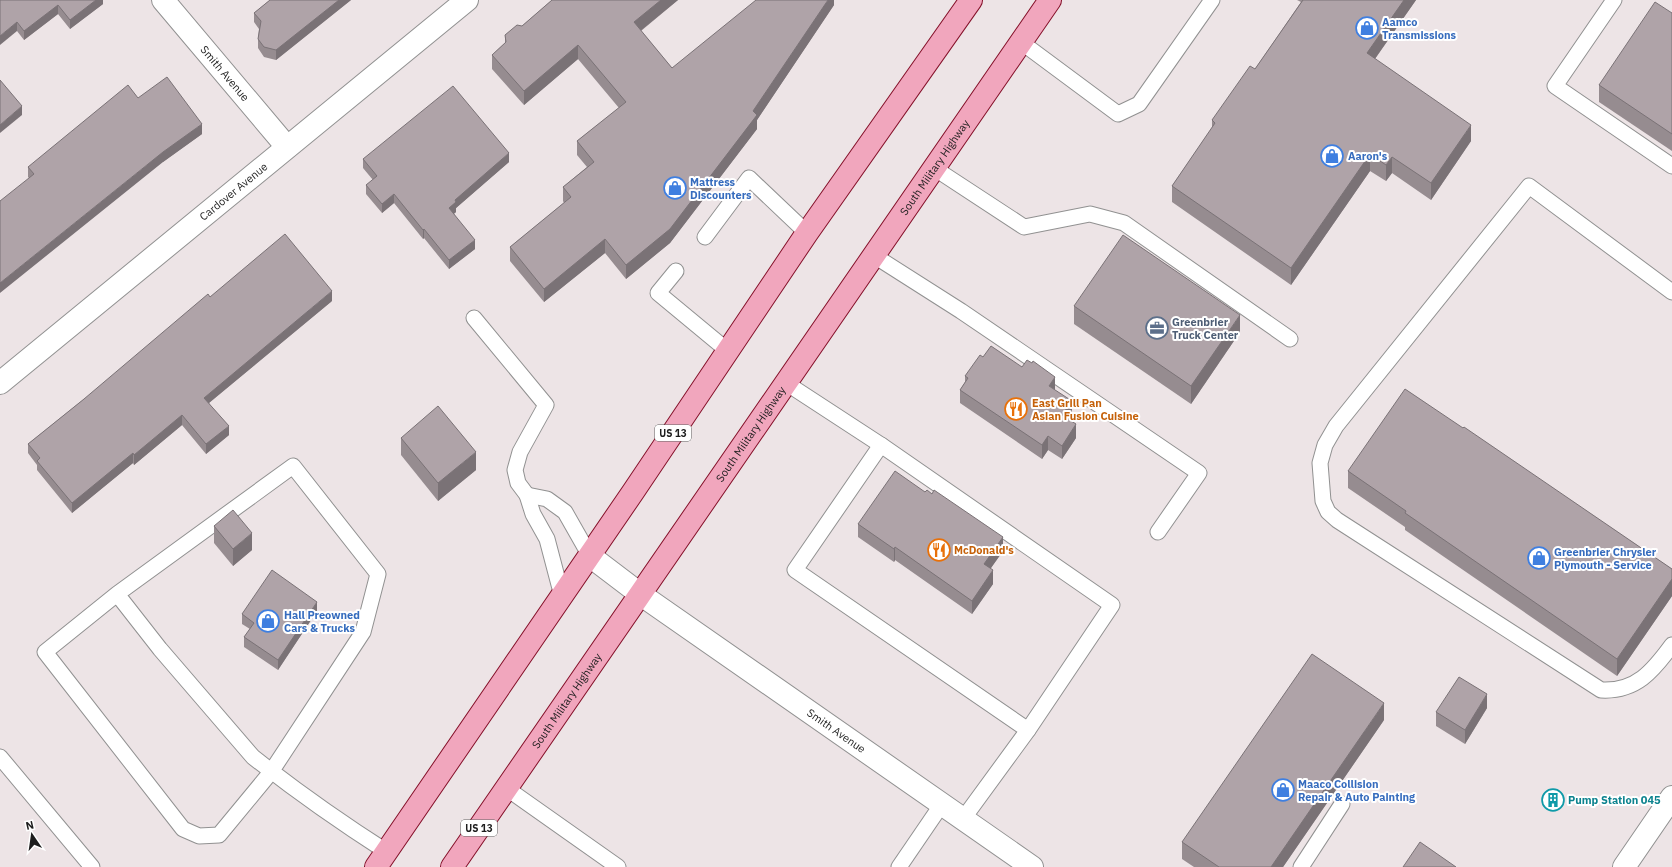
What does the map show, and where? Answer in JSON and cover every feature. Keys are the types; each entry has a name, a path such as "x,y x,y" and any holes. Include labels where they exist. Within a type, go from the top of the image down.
{"main road":[{"name":"US 13","path":"381,859 590,556 807,233 971,0"},
{"name":"South Military Highway","path":"452,867 1050,0"}],"street":[{"name":"Smith Avenue","path":"163,0 287,147"},
{"name":"Cardover Avenue","path":"0,383 467,0"},
{"name":"Smith Avenue","path":"590,556 640,594 1032,867"},
{"path":"1624,867 1672,797"}],"lane":[{"path":"1021,42 1118,114 1140,104 1212,0"},
{"path":"1614,0 1555,86 1672,166"},
{"path":"934,168 1024,227 1090,214 1124,223 1290,339"},
{"path":"705,237 749,178 807,233"},
{"path":"1672,292 1529,186 1336,426 1325,445 1320,463 1323,501 1328,512 1337,520 1601,690 1616,691 1627,688 1640,681 1661,660 1672,645"},
{"path":"873,255 961,311 1199,473 1158,532"},
{"path":"676,271 658,294 728,351"},
{"path":"474,318 546,404 520,452 515,470 518,483 527,495 533,514 547,539 562,596"},
{"path":"786,383 881,445 1112,605 1028,730 963,819"},
{"path":"881,445 795,570 1028,730"},
{"path":"293,466 378,574 363,632 271,772 219,836 199,836 183,828 45,652 117,594 293,466"},
{"path":"527,495 547,499 565,512 590,556"},
{"path":"117,594 160,649 252,757 315,805 381,859"},
{"path":"0,757 92,867"},
{"path":"506,788 618,867"},
{"path":"899,867 942,804"},
{"path":"1301,867 1342,804"}],"building":[{"path":"0,0 96,0 70,20 58,5 24,31 17,22 0,36"},
{"path":"270,0 339,0 276,50 264,47 258,39 261,21 254,13"},
{"path":"552,0 661,0 634,22 672,68 756,0 828,0 753,111 757,115 670,229 626,265 605,239 544,289 510,247 571,197 563,187 594,162 577,141 626,102 578,45 524,91 492,55 506,42 505,35 517,25 522,26"},
{"name":"Aaron's","path":"1303,0 1404,0 1367,53 1471,125 1431,183 1392,157 1386,165 1370,154 1291,268 1172,186 1215,123 1212,120 1250,66 1255,69"},
{"path":"1655,2 1672,13 1672,134 1599,85"},
{"path":"167,77 202,124 163,152 0,283 0,201 34,174 28,167 128,85 138,98"},
{"path":"0,80 22,106 0,125"},
{"path":"453,86 509,153 455,200 456,202 449,208 475,240 449,260 394,194 382,204 366,185 377,176 363,159"},
{"path":"285,234 332,291 204,398 229,426 206,444 182,415 134,455 133,453 72,503 37,461 40,458 28,444 84,399 208,294 210,297"},
{"name":"Greenbrier Truck Center","path":"1123,235 1240,315 1191,386 1074,306"},
{"name":"East Grill Pan Asian Fusion Cuisine","path":"991,346 1022,367 1027,360 1032,363 1033,361 1055,377 1049,386 1072,401 1062,415 1076,424 1062,446 1048,436 1042,445 960,390 968,378 965,376 980,355 983,357"},
{"name":"Greenbrier Chrysler Plymouth - Service","path":"1405,389 1463,428 1464,427 1672,569 1672,579 1617,659 1405,513 1406,511 1348,471"},
{"path":"438,406 476,452 438,483 401,438"},
{"name":"McDonald's","path":"895,471 925,492 927,490 932,494 934,490 1003,537 984,564 993,570 972,601 895,547 894,549 858,524"},
{"path":"233,510 252,533 233,549 214,526"},
{"name":"Hall Preowned Cars & Trucks","path":"272,570 317,602 278,660 244,637 254,623 242,614"},
{"name":"Maaco Collision Repair & Auto Painting","path":"1312,654 1384,703 1271,867 1219,867 1182,842"},
{"path":"1459,677 1487,694 1465,730 1436,712"},
{"path":"1420,842 1456,867 1403,867"}],"place":[{"name":"Aamco Transmissions","path":"1367,28"},
{"name":"Aaron's","path":"1332,156"},
{"name":"Mattress Discounters","path":"675,188"},
{"name":"Greenbrier Truck Center","path":"1157,328"},
{"name":"East Grill Pan Asian Fusion Cuisine","path":"1016,409"},
{"name":"McDonald's","path":"939,550"},
{"name":"Greenbrier Chrysler Plymouth - Service","path":"1539,558"},
{"name":"Hall Preowned Cars & Trucks","path":"268,621"},
{"name":"Maaco Collision Repair & Auto Painting","path":"1283,790"},
{"name":"Pump Station 045","path":"1553,800"}]}
